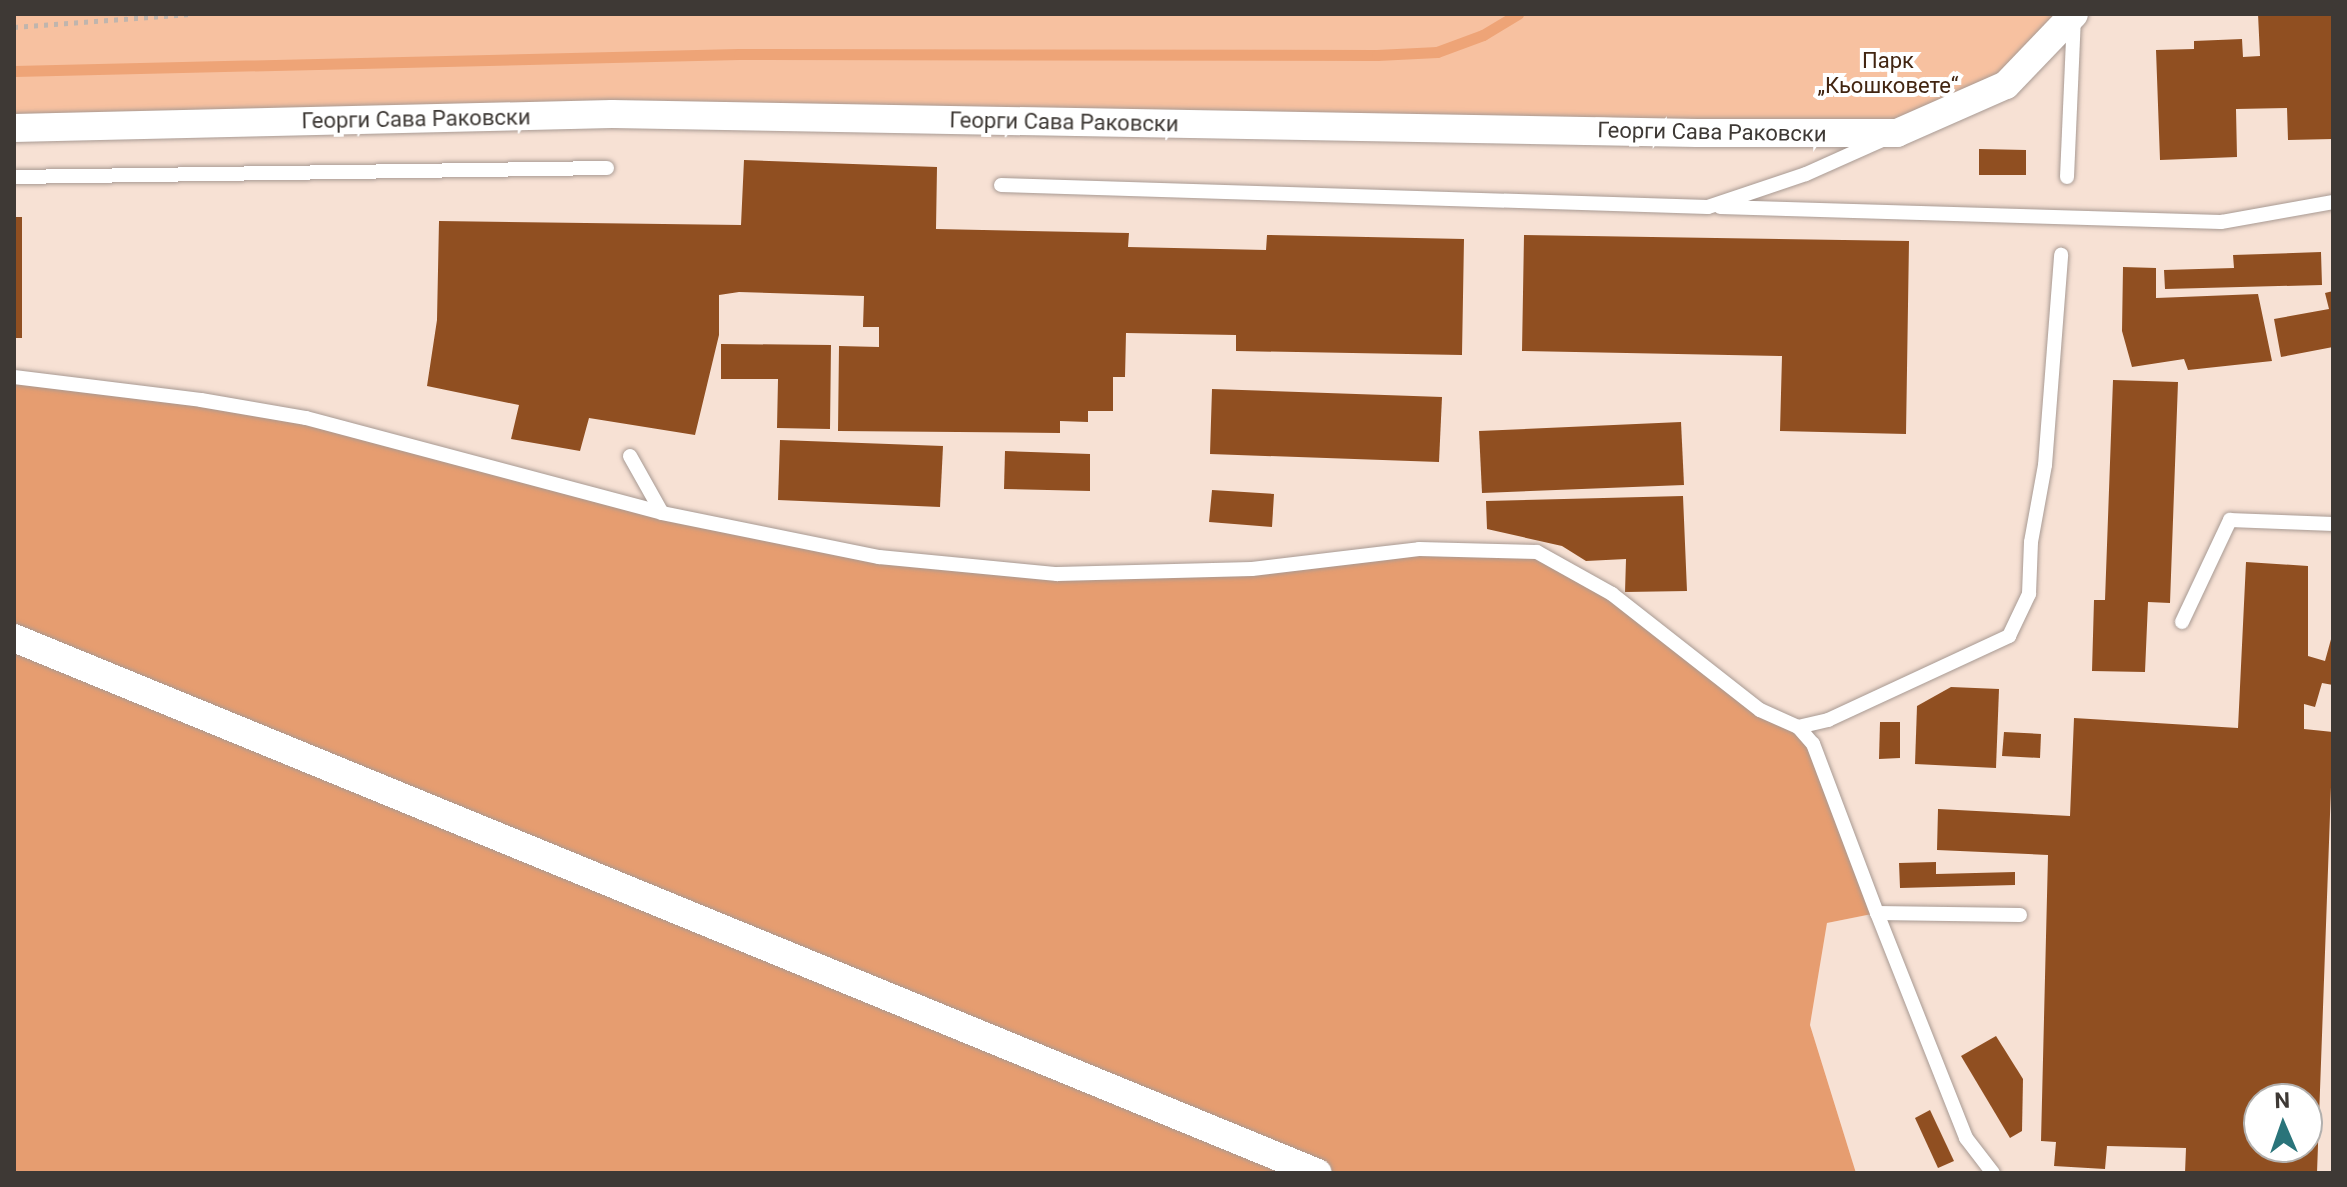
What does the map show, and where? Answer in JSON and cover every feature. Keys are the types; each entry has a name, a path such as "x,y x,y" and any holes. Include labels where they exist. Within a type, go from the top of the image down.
{"street":[{"name":"Георги Сава Раковски","path":"14,128 612,114 1665,133 1897,133 2006,85 2074,14"},
{"path":"14,638 1318,1173"}],"lane":[{"path":"2067,177 2074,14"},
{"path":"1708,207 1806,174 1897,133"},
{"path":"14,177 607,168"},
{"path":"1001,185 2221,222 2333,202"},
{"path":"1798,727 1828,720 2009,636 2029,594 2031,542 2045,465 2061,255"},
{"path":"14,377 201,400 306,418 662,513 879,557 1057,574 1252,569 1419,549 1537,552 1612,594 1760,710 1798,727 1813,744 1966,1138 1993,1173"},
{"path":"630,456 662,513"},
{"path":"2182,622 2230,520 2333,524"},
{"path":"1877,913 2020,915"}],"path":[{"path":"14,27 191,14"}],"shaded area":[{"path":"2074,14 2333,14 2333,1173 1856,1173 1810,1025 1827,923 1876,913 1252,569 1057,574 879,557 14,377 14,128"},
{"path":"14,377 201,400 879,557 1057,574 1252,569 1419,549 1537,552 1612,594 1813,744 1877,913 1827,923 1810,1025 1856,1173 14,1173"}],"green space":[{"name":"Парк „Кьошковете“","path":"14,14 2074,14 2006,85 1897,133 612,114 14,126"}],"building":[{"path":"2258,14 2333,14 2333,139 2288,140 2287,108 2236,109 2237,157 2160,160 2156,50 2194,49 2194,41 2242,39 2243,57 2260,56"},
{"path":"1979,149 2026,150 2026,175 1979,175"},
{"path":"744,160 937,167 936,229 1129,233 1128,247 1266,250 1267,235 1464,239 1462,355 1236,351 1236,335 1126,333 1125,377 1113,377 1113,411 1088,411 1088,422 1060,421 1060,433 838,431 839,346 879,347 879,327 863,327 864,296 739,292 719,295 719,335 695,435 589,418 580,451 511,439 519,405 427,386 437,320 439,221 741,225"},
{"path":"14,217 22,217 22,338 14,338"},
{"path":"1524,235 1909,241 1906,434 1780,431 1782,356 1522,351"},
{"path":"2321,252 2322,285 2165,289 2164,270 2234,268 2233,255"},
{"path":"2123,267 2156,268 2156,298 2258,294 2272,361 2188,370 2184,359 2132,367 2122,331"},
{"path":"2333,291 2333,347 2281,357 2274,319 2329,309 2325,293"},
{"path":"721,344 831,345 830,429 777,428 778,379 721,379"},
{"path":"2113,380 2178,382 2170,603 2148,602 2145,672 2092,671 2094,600 2105,600"},
{"path":"1212,389 1442,397 1439,462 1210,454"},
{"path":"1681,422 1684,485 1482,493 1479,431"},
{"path":"780,440 943,446 940,507 778,500"},
{"path":"1005,451 1090,454 1090,491 1004,489"},
{"path":"1212,490 1274,494 1272,527 1209,522"},
{"path":"1683,496 1687,591 1625,592 1626,559 1586,561 1562,546 1487,529 1486,501"},
{"path":"2246,562 2308,566 2308,656 2325,661 2333,632 2333,685 2322,683 2315,707 2304,704 2304,729 2333,732 2320,1083 2243,1083 2243,1163 2317,1163 2317,1173 2185,1173 2186,1148 2107,1146 2105,1169 2054,1166 2056,1142 2041,1141 2048,855 1937,850 1938,809 2070,816 2074,718 2238,728"},
{"path":"1951,687 1999,689 1996,768 1915,764 1917,706"},
{"path":"1880,722 1900,722 1900,758 1879,759"},
{"path":"2004,732 2041,734 2040,758 2002,756"},
{"path":"1936,862 1936,874 2015,872 2015,885 1900,888 1899,863"},
{"path":"1996,1036 2023,1079 2022,1131 2010,1138 1961,1056"},
{"path":"1930,1110 1954,1161 1938,1168 1915,1118"}],"waterway":[{"path":"14,71 739,54 1377,55 1437,52 1483,35 1518,14"}]}
